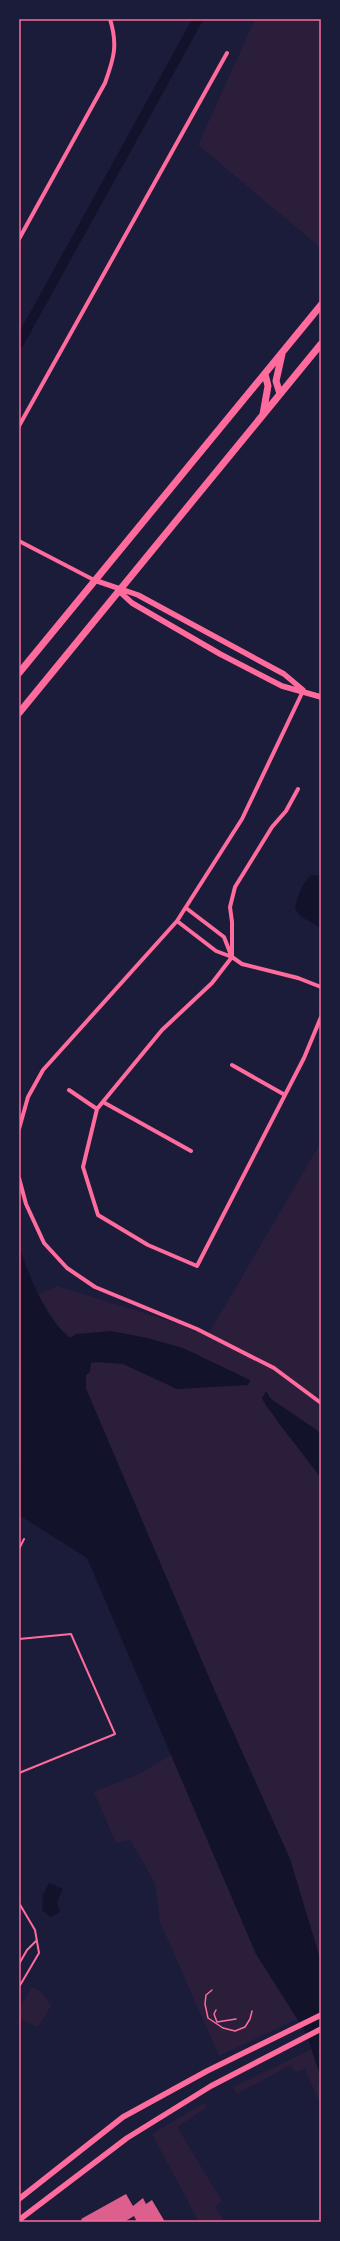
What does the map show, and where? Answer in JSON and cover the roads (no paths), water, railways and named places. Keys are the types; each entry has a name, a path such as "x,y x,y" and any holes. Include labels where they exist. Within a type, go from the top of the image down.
{"main road":[{"path":"19,673 321,305"},
{"path":"19,713 321,344"},
{"path":"280,394 276,381 282,352"},
{"path":"262,416 268,386 265,374"}],"street":[{"path":"19,239 105,83 115,57 115,41 110,19"},
{"path":"19,426 227,53"},
{"path":"19,541 94,580 119,590 138,595 284,674 303,690"},
{"path":"119,590 132,603 220,654 282,686 303,690 321,697"},
{"path":"19,1129 28,1097 43,1070 177,921 186,908 242,819 303,690"},
{"path":"298,789 286,811 272,827 235,887 230,907 232,922 232,957 212,983 162,1030 97,1109 83,1167 98,1215 148,1245 197,1266 304,1058 321,1017"},
{"path":"186,908 224,937 232,957"},
{"path":"177,921 216,952 232,957 242,964 298,978 321,987"},
{"path":"232,1065 285,1095"},
{"path":"69,1090 97,1109"},
{"path":"103,1102 191,1151"},
{"path":"19,1178 26,1204 44,1243 67,1268 95,1287 198,1329 268,1365 321,1404"},
{"path":"19,2199 122,2116 300,2024 321,2015"},
{"path":"19,2220 127,2138 211,2086 306,2035 321,2029"}],"lane":[{"path":"19,1550 24,1539"},
{"path":"19,1639 71,1634 115,1734 19,1773"},
{"path":"19,1903 35,1930 39,1953 19,1987"},
{"path":"19,1964 27,1950 36,1941"}],"waterway":[{"path":"19,343 198,19"}]}
